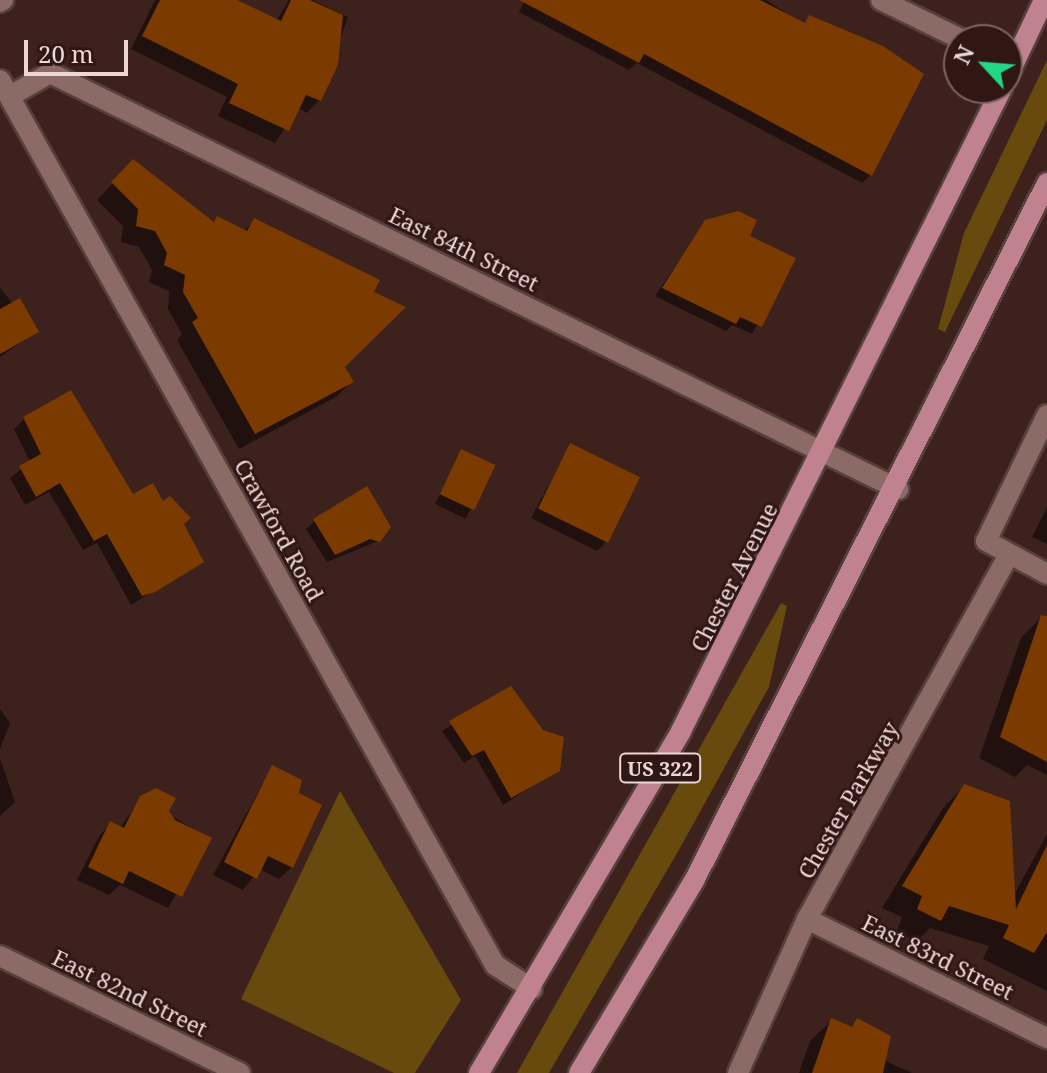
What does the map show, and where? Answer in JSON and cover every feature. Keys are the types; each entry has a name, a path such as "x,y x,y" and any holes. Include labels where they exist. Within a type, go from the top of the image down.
{"main road":[{"path":"1023,41 1044,0"},
{"name":"Chester Avenue","path":"479,1073 532,989 681,731 825,454 994,104"},
{"path":"579,1073 695,879 898,489 1047,183"}],"street":[{"path":"881,0 943,30"},
{"name":"East 84th Street","path":"5,88 50,73 898,489"},
{"name":"Crawford Road","path":"5,88 495,965 532,989"},
{"path":"1047,415 986,541 1047,574"},
{"name":"Chester Parkway","path":"738,1073 807,919 1009,555"},
{"name":"East 83rd Street","path":"807,919 1047,1038"},
{"name":"East 82nd Street","path":"0,956 240,1073"}],"shaded area":[{"path":"1047,60 1047,120 945,332 938,329 964,233"},
{"path":"781,603 787,606 769,687 680,848 549,1073 517,1073"},
{"path":"340,791 461,1000 415,1073 394,1073 241,999"}],"building":[{"path":"160,0 237,0 281,21 291,0 310,0 343,15 338,65 321,101 306,95 289,131 229,103 238,84 142,36"},
{"path":"519,0 760,0 805,23 809,15 883,46 924,74 872,176 644,54 639,63"},
{"path":"133,159 214,222 217,216 247,231 254,218 380,280 374,292 406,307 345,367 354,382 255,434 192,322 198,318 183,292 185,275 164,265 167,253 155,231 136,226 138,209 111,182"},
{"path":"738,211 757,220 750,236 796,258 762,327 740,317 736,324 662,288 705,220"},
{"path":"20,298 39,332 0,354 0,309"},
{"path":"71,390 133,494 153,483 163,501 170,496 191,518 184,524 204,562 155,592 142,596 107,534 94,541 60,483 36,497 19,466 41,454 23,417"},
{"path":"570,443 640,477 608,543 538,509"},
{"path":"461,449 495,465 474,510 440,494"},
{"path":"367,486 391,527 380,542 370,539 335,555 313,519"},
{"path":"1041,615 1047,616 1047,762 1000,737"},
{"path":"511,686 543,730 564,737 560,771 511,798 484,750 472,756 449,721"},
{"path":"272,765 302,780 299,793 322,805 293,868 268,856 257,879 224,862"},
{"path":"964,784 1010,801 1016,909 1047,845 1047,932 1034,953 1003,938 1009,925 949,906 941,921 917,909 922,896 902,886"},
{"path":"156,788 176,798 169,811 175,820 212,838 182,897 129,871 123,884 88,867 110,821 124,828 140,796"},
{"path":"831,1018 852,1027 857,1018 891,1036 883,1073 812,1073"}]}
